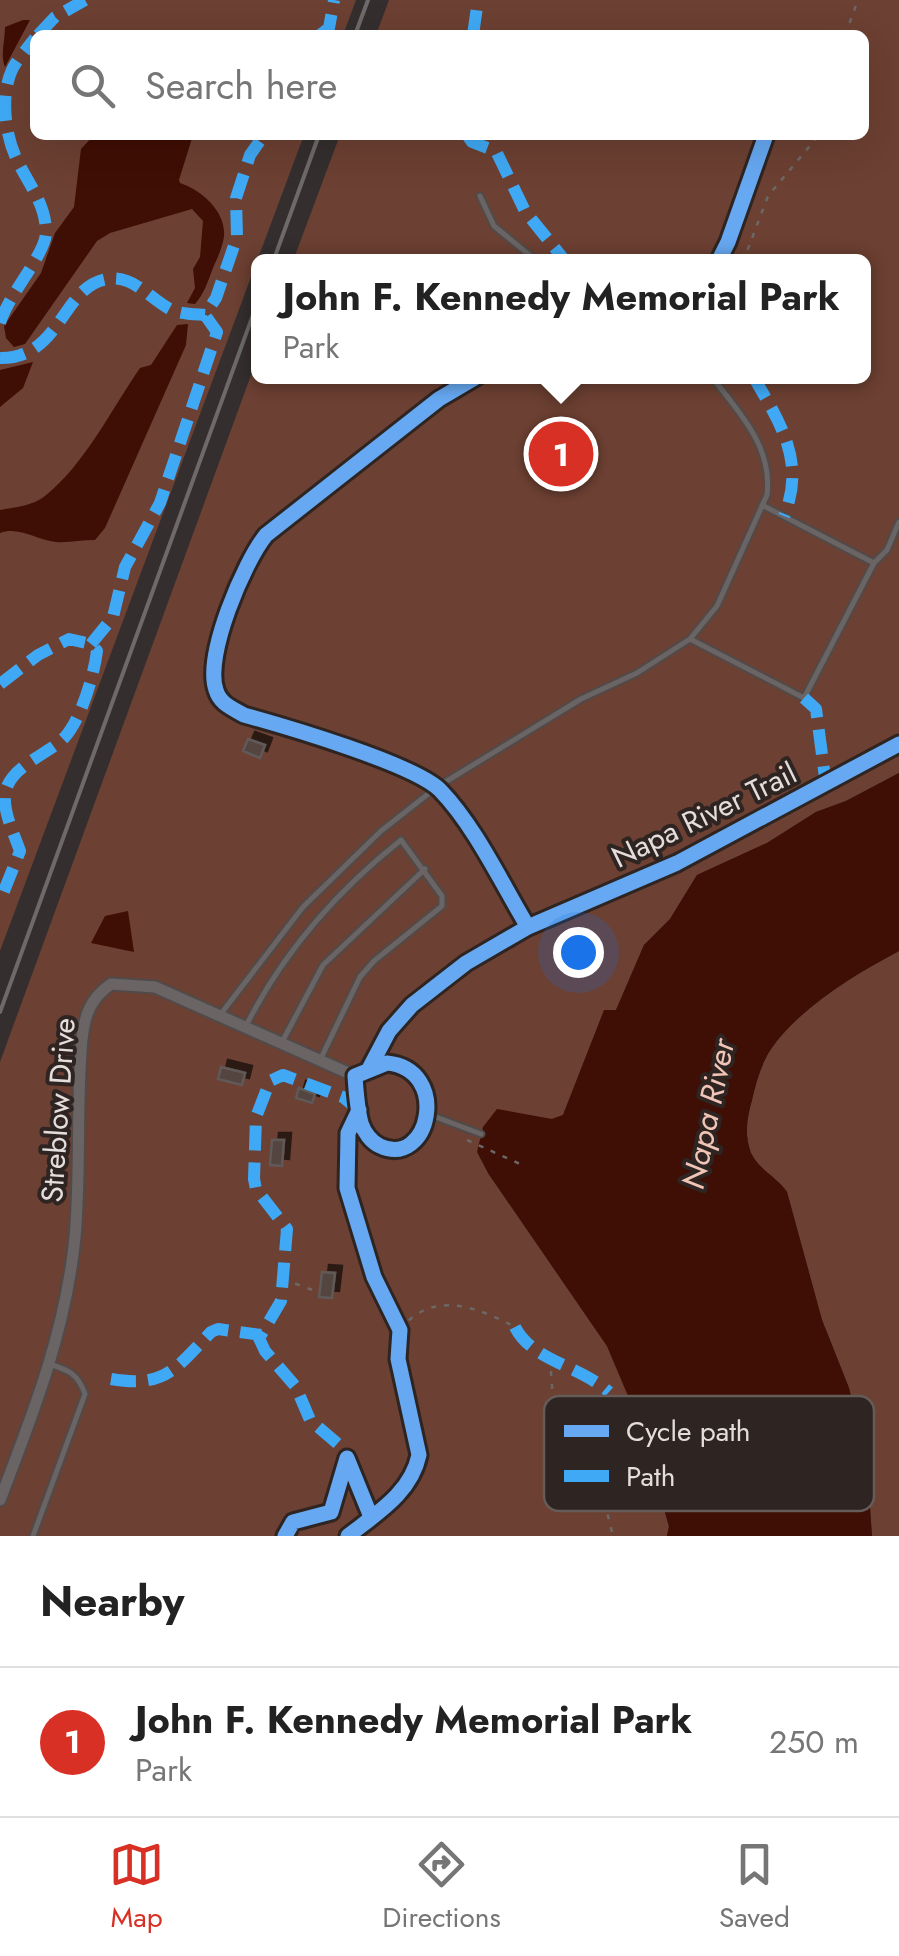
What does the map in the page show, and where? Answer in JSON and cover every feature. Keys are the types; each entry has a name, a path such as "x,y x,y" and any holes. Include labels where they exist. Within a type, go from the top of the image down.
{"street":[{"name":"Streblow Drive","path":"0,1500 50,1364 62,1317 75,1236 80,1062 88,1008 100,992 111,984 121,983 155,987 354,1076"},
{"path":"381,1064 397,1064 420,1083 428,1114 408,1146 396,1150 373,1142 361,1124 354,1076 381,1064"}],"lane":[{"path":"480,196 494,226 528,254"},
{"path":"220,1014 303,907 381,831 437,787 581,699 637,674 690,639 717,606 762,505 768,480 766,462 752,428 717,384"},
{"path":"762,505 874,563"},
{"path":"690,639 804,698 899,522"},
{"path":"246,1026 292,948 377,859 401,840 442,896 442,906 360,977 320,1060"},
{"path":"282,1042 323,964 424,870"},
{"path":"428,1114 481,1134"},
{"path":"33,1536 85,1394 80,1380 70,1371 50,1364"}],"path":[{"path":"848,30 858,0"},
{"path":"746,254 768,196 816,140"},
{"path":"453,1133 520,1164"},
{"path":"282,1279 318,1292"},
{"path":"398,1330 418,1313 451,1304 481,1309 515,1327"},
{"path":"550,1358 553,1396"},
{"path":"606,1511 613,1536"}],"shaded area":[{"path":"0,0 356,0 345,30 30,30 30,140 302,140 260,254 251,254 251,277 0,951"},
{"path":"389,0 899,0 899,773 697,875 670,919 644,945 616,1010 604,1011 563,1115 552,1119 488,1173 607,1346 628,1396 544,1396 544,1511 664,1511 667,1536 0,1536 0,1062 251,375 251,384 871,384 871,254 296,254 338,140 869,140 869,30 378,30"},
{"path":"899,951 899,1536 872,1536 874,1396 851,1396 822,1320 787,1192 754,1159 747,1126 762,1067 771,1049 796,1020 865,970"}],"water":[{"path":"30,20 5,67 5,27"},
{"path":"89,140 191,140 179,180 204,196 221,218 224,236 220,252 201,296 195,304 187,303 195,288 193,269 200,257 203,221 192,209 110,233 97,241 25,344 14,347 6,338 4,326 41,273 55,233 74,207 81,149"},
{"path":"188,324 186,345 105,528 95,540 56,542 21,532 0,533 0,510 35,502 59,483 85,453 140,368 151,365 177,325"},
{"path":"33,362 23,388 0,407 0,370"},
{"name":"Napa River","path":"899,773 899,951 829,993 783,1034 762,1067 747,1126 754,1159 787,1192 822,1320 851,1396 628,1396 607,1346 488,1173 477,1152 483,1127 497,1109 552,1119 563,1115 604,1010 616,1010 644,945 670,919 697,875 767,843 816,812"},
{"path":"128,911 134,952 91,943 105,916"},
{"path":"665,1511 870,1511 872,1536 667,1536"}],"building":[{"path":"248,739 265,745 260,758 243,751"},
{"path":"221,1067 245,1073 242,1085 218,1079"},
{"path":"299,1088 315,1094 312,1103 296,1098"},
{"path":"272,1140 284,1140 282,1166 270,1165"},
{"path":"322,1272 335,1273 332,1298 319,1297"}],"railway":[{"path":"357,30 368,0"},
{"path":"276,254 317,140"},
{"path":"0,1012 251,320"}],"marked path":[{"path":"43,30 55,17 85,0"},
{"path":"326,30 334,0"},
{"path":"474,30 478,0"},
{"path":"0,323 40,252 46,233 40,205 14,152 7,128 8,80 30,45"},
{"path":"0,358 36,347 80,294 107,279 132,283 172,310 205,315 216,298 237,237 236,198 250,155 260,140"},
{"path":"471,140 496,151 525,211 560,254"},
{"path":"91,644 113,617 125,567 160,503 217,332 205,315"},
{"path":"758,384 781,427 791,461 790,496 784,516"},
{"path":"0,684 38,655 69,639 91,644 97,651 86,697 70,730 15,774 6,790 7,813 20,851 0,901"},
{"path":"804,698 816,709 826,785"},
{"path":"111,1379 145,1381 168,1373 218,1329 261,1335 281,1301 287,1229 256,1189 254,1179 256,1117 270,1081 283,1075 343,1097 359,1110"},
{"path":"515,1327 533,1348 609,1392"},
{"path":"258,1336 265,1351 296,1387 310,1420 338,1444 347,1458"}],"cycle path":[{"path":"722,254 764,140"},
{"path":"464,384 439,399 266,535 228,610 214,675 220,699 244,715 377,758 440,790 476,838 528,927"},
{"name":"Napa River Trail","path":"370,1067 389,1031 412,1005 466,963 528,927 677,863 899,744"},
{"path":"387,1063 407,1069 420,1082 426,1098 421,1131 411,1144 397,1149 380,1146 368,1136 357,1100 355,1076 387,1063"},
{"path":"348,1536 401,1491 419,1455 398,1359 400,1330 374,1277 347,1188 348,1133 359,1110"},
{"path":"285,1536 293,1522 331,1512 347,1458 371,1517"}],"place":[{"name":"John F. Kennedy Memorial Park","path":"561,454"}]}
